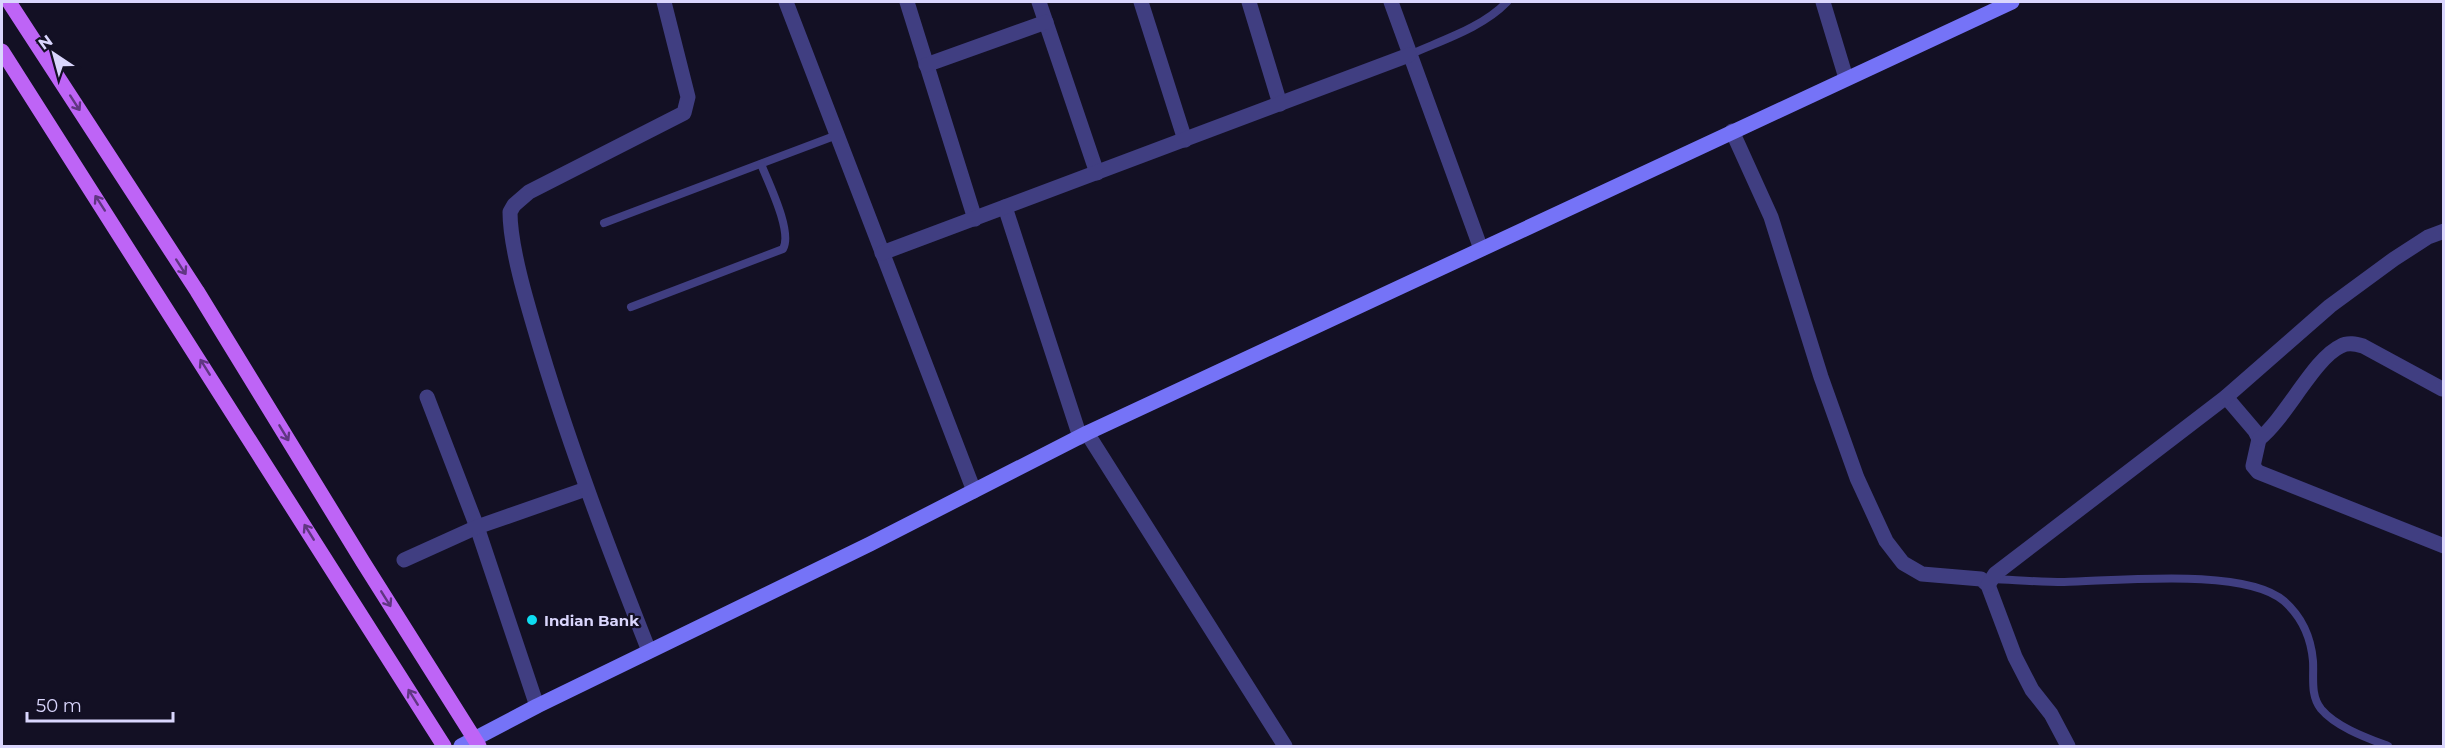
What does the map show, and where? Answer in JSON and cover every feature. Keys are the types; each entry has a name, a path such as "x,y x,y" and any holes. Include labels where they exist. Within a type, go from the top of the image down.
{"main road":[{"path":"9,2 197,291 472,744"},
{"path":"2,51 444,747"}],"street":[{"path":"649,651 586,489 530,315 510,212 514,204 529,192 684,113 688,97 664,2"},
{"path":"786,2 974,491"},
{"path":"907,2 975,219"},
{"path":"1039,2 1097,173"},
{"path":"1141,2 1185,140"},
{"path":"1249,2 1280,104"},
{"path":"1390,2 1481,249"},
{"path":"1823,2 1846,78"},
{"path":"472,744 537,706 1084,435 2012,2"},
{"path":"926,64 1046,22"},
{"path":"882,254 1409,55"},
{"path":"1732,131 1771,218 1845,445 1872,514 1886,541 1903,563 1922,574 1981,579 1990,582"},
{"path":"1005,207 1084,435 1285,747"},
{"path":"1990,582 2226,397 2330,306 2394,259 2428,237 2444,231"},
{"path":"2259,440 2271,430 2324,359 2341,345 2353,343 2364,346 2442,389"},
{"path":"427,397 477,527 537,706"},
{"path":"2226,397 2255,431 2259,440 2253,466 2258,472 2444,546"},
{"path":"404,560 477,527 586,489"},
{"path":"1990,582 2015,657 2032,690 2051,714 2068,747"}],"lane":[{"path":"1409,55 1474,25 1498,11 1507,2"},
{"path":"604,223 837,135"},
{"path":"631,307 783,249 786,236 783,221 761,164"},
{"path":"1990,582 2175,578 2249,585 2283,599 2307,630 2313,660 2312,687 2319,707 2327,715 2388,747"}],"place":[{"name":"Indian Bank","path":"532,620"}]}
